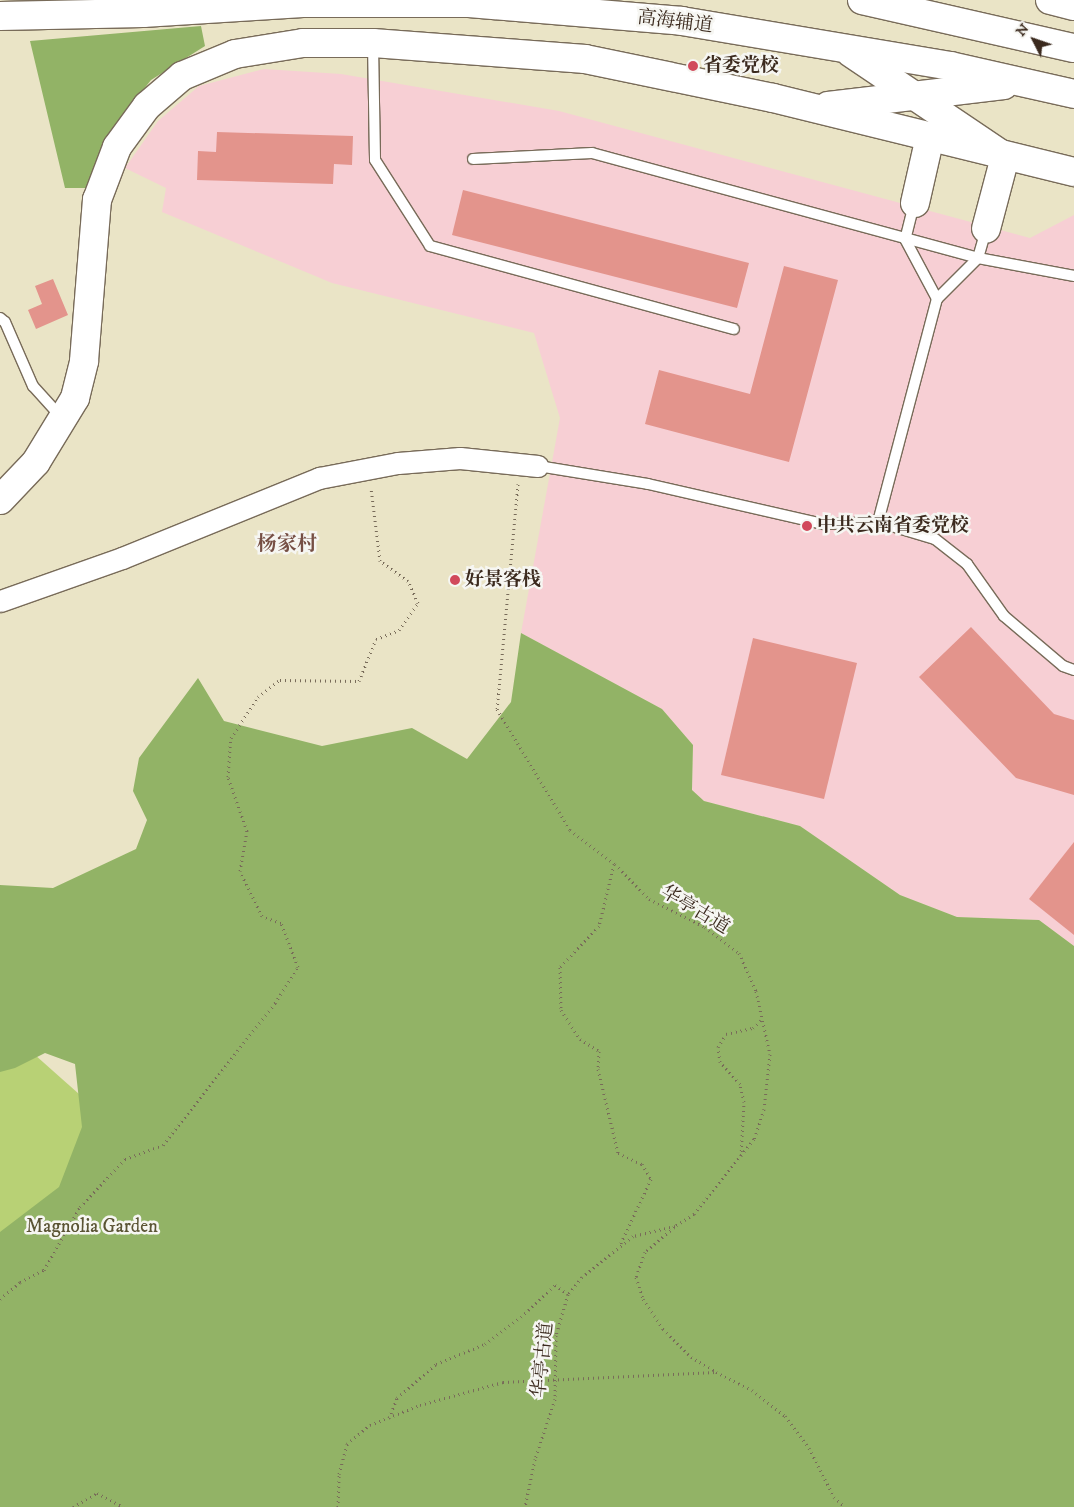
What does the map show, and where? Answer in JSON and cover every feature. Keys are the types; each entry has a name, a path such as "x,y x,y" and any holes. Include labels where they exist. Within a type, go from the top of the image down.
{"main road":[{"path":"862,0 1074,48"},
{"path":"1050,0 1074,6"},
{"name":"高海辅道","path":"0,16 143,13 302,3 469,3 682,20 844,48 1023,82 1074,94"},
{"path":"0,500 36,462 65,420 75,398 84,361 97,200 117,147 147,106 182,76 235,54 302,43 373,43 585,59 812,108 1005,157 1074,172"},
{"path":"844,48 1005,157"},
{"path":"812,108 1023,82"},
{"path":"915,202 930,137"},
{"path":"986,229 1005,157"}],"street":[{"path":"0,601 122,558 319,478 362,470 460,458 529,464"}],"lane":[{"path":"373,43 375,160 430,246 734,329"},
{"path":"473,159 592,152 978,258 1074,276"},
{"path":"915,202 905,239 937,299"},
{"path":"878,522 937,299 978,258 986,229"},
{"path":"0,318 4,322 33,386 48,406 65,420"},
{"path":"529,464 648,484 823,524 878,522 935,539 967,564 1004,616 1063,666 1074,670"}],"path":[{"name":"华亭古道","path":"525,1507 535,1459 555,1400 556,1335 568,1294 582,1276 633,1236 675,1226 694,1214 754,1139 764,1109 770,1054 756,991 739,953 705,927 649,899 615,864 570,830 497,709 529,464"},
{"path":"0,1299 20,1282 44,1270 80,1207 125,1159 163,1145 275,1003 298,967 281,923 262,916 240,871 247,831 228,777 231,738 258,697 280,680 359,681 376,639 399,630 418,603 408,581 380,562 372,489 362,470"},
{"path":"615,864 599,926 560,967 561,1010 580,1039 599,1052 598,1069 618,1153 642,1164 650,1180 619,1246"},
{"path":"741,1157 744,1102 740,1084 720,1062 718,1047 726,1034 753,1028 761,1020"},
{"path":"675,1226 645,1252 636,1277 643,1299 663,1329 691,1357 752,1390 785,1416 809,1448 834,1497 845,1507"},
{"path":"389,1418 398,1398 436,1364 485,1344 521,1317 555,1285 568,1294"},
{"path":"338,1507 339,1474 347,1444 370,1425 420,1406 503,1382 554,1378 716,1372"},
{"path":"73,1507 97,1494 123,1507"}],"shaded area":[{"name":"中共云南省委党校","path":"264,69 341,74 559,111 1030,238 1074,215 1074,946 1039,920 957,917 900,895 800,826 704,801 692,790 693,745 662,709 521,633 560,418 534,333 332,283 162,212 166,188 125,168 158,121 199,86"}],"green space":[{"path":"201,26 205,46 151,80 117,123 91,188 65,188 30,41"},
{"path":"521,633 662,709 693,745 692,790 704,801 800,826 900,895 957,917 1039,920 1074,946 1074,1507 0,1507 0,1232 59,1187 82,1127 75,1064 45,1053 15,1068 0,1072 0,885 53,888 136,849 147,820 133,791 139,758 198,678 224,721 322,746 412,728 467,759 511,702"},
{"name":"Magnolia Garden","path":"17,1039 221,1220 0,1459 0,1045"}],"building":[{"path":"217,132 353,136 352,165 334,164 333,184 197,180 198,151 216,152"},
{"path":"463,190 749,263 737,308 452,235"},
{"path":"784,266 838,280 789,462 645,424 659,370 750,394"},
{"path":"53,279 68,315 36,329 28,310 42,304 35,286"},
{"path":"971,627 1054,714 1074,720 1074,795 1016,778 919,677"},
{"path":"753,638 857,663 824,799 721,775"},
{"path":"1074,842 1074,935 1029,899"}],"place":[{"name":"省委党校","path":"693,66"},
{"name":"中共云南省委党校","path":"807,526"},
{"name":"好景客栈","path":"455,580"}],"district":[{"name":"杨家村","path":"287,544"}]}
